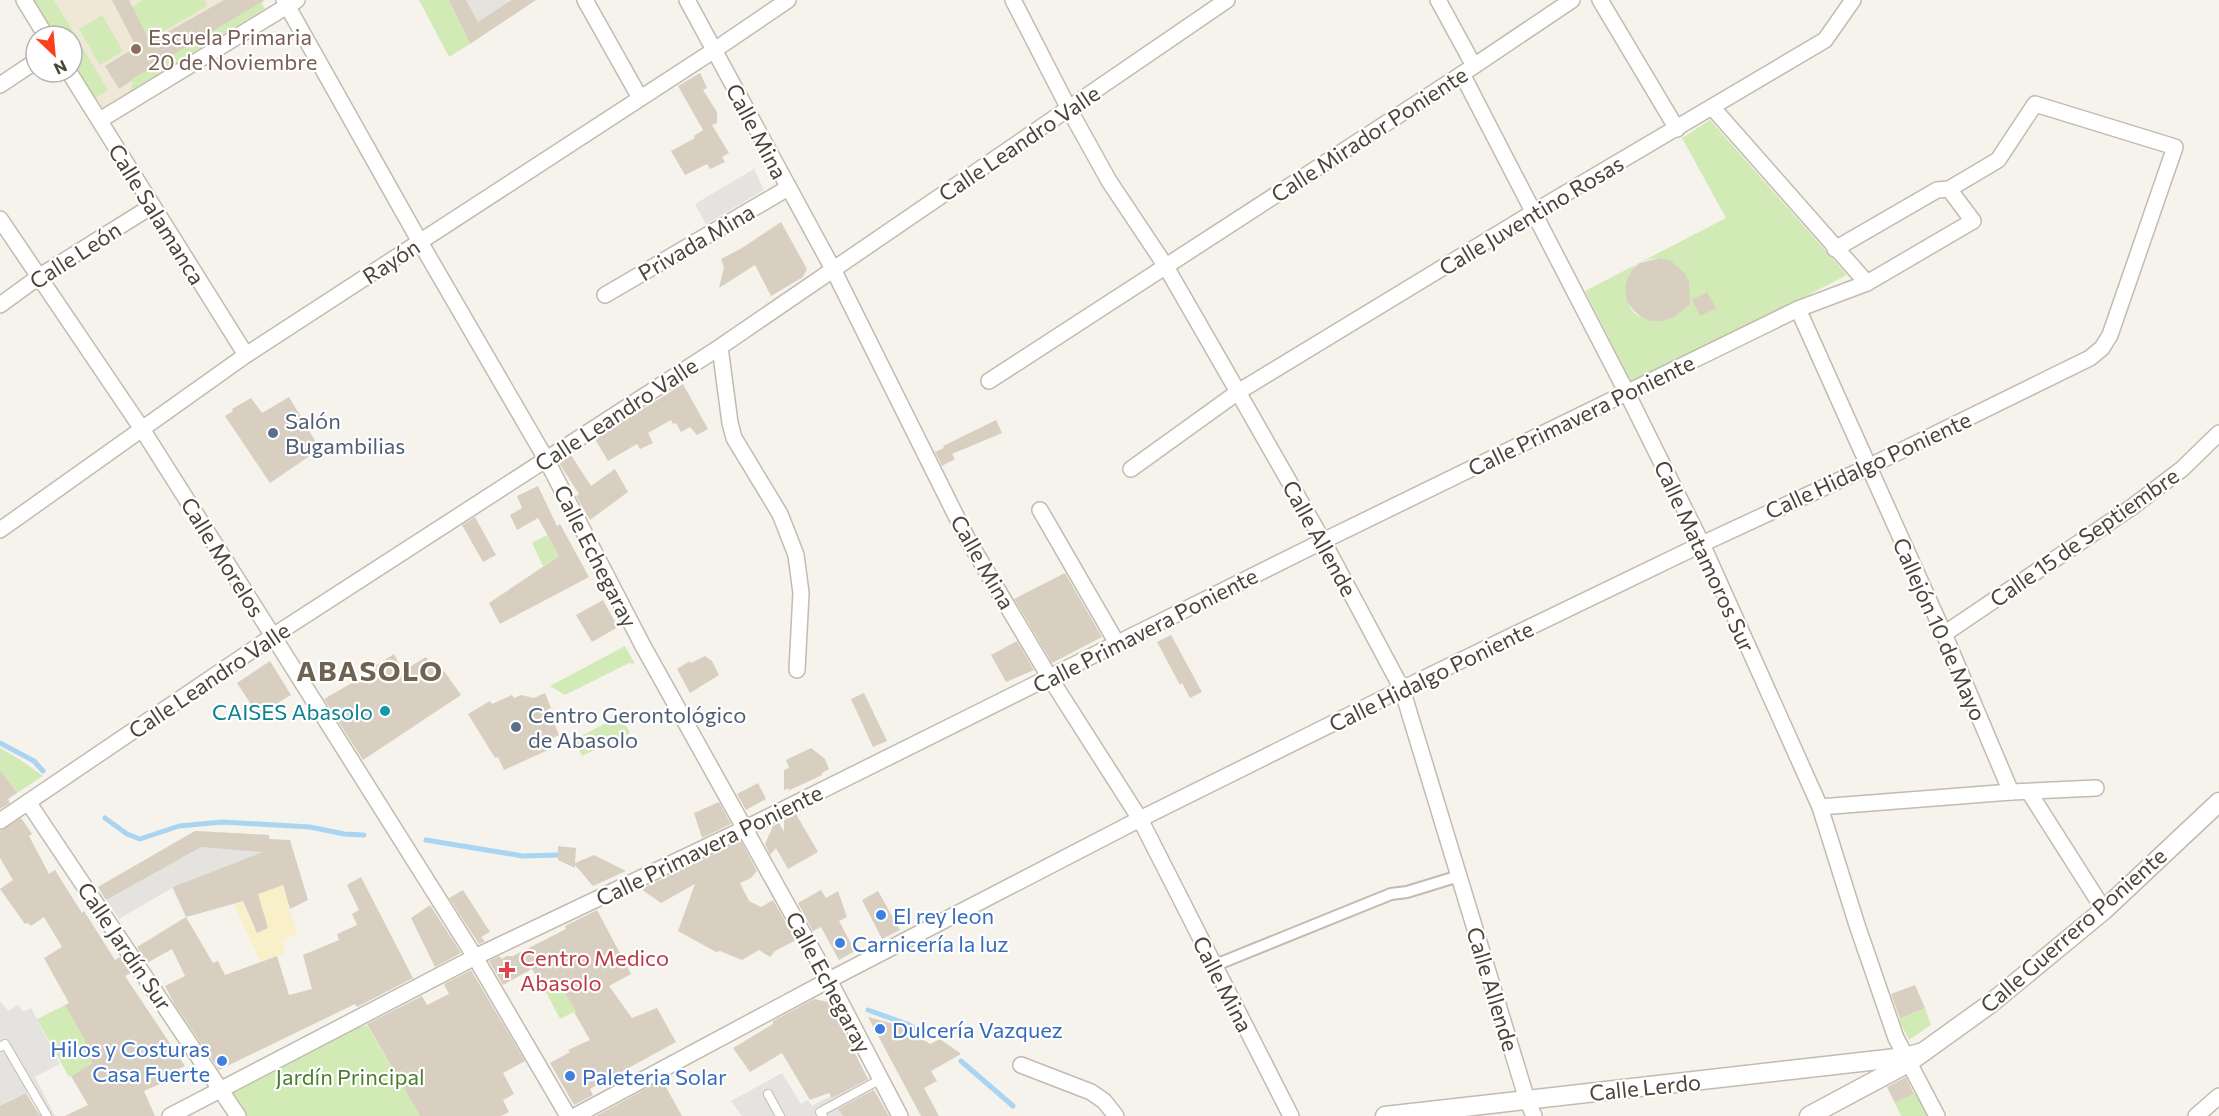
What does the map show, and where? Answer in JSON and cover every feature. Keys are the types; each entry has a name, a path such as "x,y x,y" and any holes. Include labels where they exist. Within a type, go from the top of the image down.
{"street":[{"path":"24,0 39,24"},
{"path":"585,0 640,98"},
{"name":"Calle Mina","path":"687,0 834,271 968,540 1050,678 1140,819 1291,1116"},
{"name":"Rayón","path":"0,530 246,355 788,0"},
{"name":"Calle Allende","path":"1013,0 1109,181 1165,266 1238,392 1323,541 1402,689 1531,1108"},
{"name":"Calle Leandro Valle","path":"0,821 273,636 834,271 1227,0"},
{"name":"Calle Matamoros Sur","path":"1438,0 1534,212 1702,544 1820,807 1896,1038 1912,1058 1937,1116"},
{"name":"Calle Mirador Poniente","path":"989,381 1572,0"},
{"path":"1600,0 1677,129"},
{"name":"Calle Juventino Rosas","path":"1131,469 1238,392 1534,212 1825,40 1853,0"},
{"path":"100,120 290,2"},
{"name":"Calle Echegaray","path":"290,2 420,242 546,459 643,646 830,980 900,1116"},
{"path":"0,85 24,69"},
{"name":"Calle Salamanca","path":"77,84 246,355"},
{"name":"Calle Hidalgo Poniente","path":"575,1116 1140,819 1402,689 1702,544 1868,467 2090,358 2102,348 2110,335 2175,147 2035,104 1998,160 1949,189"},
{"path":"1712,107 1867,283"},
{"name":"Privada Mina","path":"605,295 788,188"},
{"path":"1835,249 1937,190 1949,189"},
{"name":"Calle Primavera Poniente","path":"170,1116 475,957 746,828 1118,645 1323,541 1798,309 1867,283 1973,221 1949,189"},
{"name":"Calle León","path":"0,305 40,276 152,206"},
{"name":"Calle Morelos","path":"0,219 142,429 475,957 568,1116"},
{"name":"Callejón 10 de Mayo","path":"1798,309 1944,634 2011,792"},
{"path":"720,347 734,438 780,514 796,555 801,593 797,670"},
{"name":"Calle 15 de Septiembre","path":"1944,634 2132,507 2182,469 2219,433"},
{"path":"1040,510 1118,645"},
{"path":"1820,807 2011,792 2096,789"},
{"path":"2029,792 2104,910"},
{"name":"Calle Jardín Sur","path":"28,802 238,1116"},
{"name":"Calle Guerrero Poniente","path":"1809,1116 1912,1058 1990,1004 2104,910 2219,802"},
{"path":"1214,966 1391,894 1407,892 1459,876"},
{"name":"Calle Lerdo","path":"1385,1116 1531,1108 1912,1058"},
{"path":"1021,1065 1091,1092 1104,1101 1116,1116"},
{"path":"2196,1116 2219,1096"}],"lane":[{"path":"0,1047 5,1044 47,1116"},
{"path":"823,1116 820,1112 881,1079"},
{"path":"768,1094 780,1116"}],"shaded area":[{"name":"Escuela Primaria 20 de Noviembre","path":"34,0 262,0 265,9 101,109 84,81 84,24 49,24"},
{"path":"466,0 508,0 509,2 478,22"},
{"path":"754,169 764,190 706,224 695,204"},
{"path":"195,831 269,835 282,885 234,904 186,917 172,888 119,919 98,887"},
{"path":"0,1001 8,1011 18,1005 23,1012 31,1008 60,1064 35,1077 55,1116 35,1116 40,1113 28,1092 9,1101 0,1111"},
{"path":"782,1073 801,1104 808,1100 812,1106 867,1076 874,1090 839,1109 843,1116 742,1116 731,1101"}],"green space":[{"path":"34,0 54,0 68,24 49,24"},
{"path":"143,0 204,0 207,6 149,40 132,7"},
{"path":"419,0 449,0 470,44 449,57"},
{"path":"261,2 264,9 130,91 133,80 122,63"},
{"path":"102,15 123,51 100,65 84,38 84,26"},
{"path":"84,50 108,90 95,98 84,80"},
{"path":"1710,120 1847,275 1633,385 1585,291 1726,218 1682,138","holes":["1649,259 1670,260 1685,273 1673,318 1645,319 1633,312 1630,306 1628,297 1633,270 1637,265"]},
{"path":"547,535 559,556 543,566 532,543"},
{"path":"625,646 635,664 629,663 565,695 550,686"},
{"path":"621,715 630,733 582,756 574,740"},
{"path":"0,748 43,776 17,793 0,770"},
{"path":"560,984 585,1006 560,1019 546,992"},
{"path":"65,1005 92,1038 82,1045 94,1063 69,1077 37,1019"},
{"path":"1925,1008 1931,1025 1909,1040 1899,1020"},
{"name":"Jardín Principal","path":"367,1025 420,1116 242,1116 229,1089"},
{"path":"1918,1092 1929,1116 1901,1116 1895,1103"}],"sand":[{"path":"282,885 297,934 282,940 285,953 260,961 234,904 242,901 257,933 268,928 258,894"}],"building":[{"path":"112,0 129,0 150,42 224,0 265,0 119,89 105,66 136,47"},
{"path":"449,0 466,0 478,22 511,0 536,0 470,44"},
{"path":"700,73 707,88 703,90 717,112 717,123 712,125 729,153 722,157 725,162 710,169 707,164 685,175 671,151 695,138 694,136 705,129 703,130 678,86"},
{"path":"781,222 807,269 803,277 771,296 755,265 719,288 724,267 721,259"},
{"path":"1660,258 1670,260 1685,273 1689,282 1690,304 1673,318 1651,321 1641,317 1633,310 1627,301 1625,290 1632,270 1640,263"},
{"path":"1707,292 1716,308 1700,316 1692,300"},
{"path":"683,384 708,429 697,435 690,427 681,432 676,423 673,424 671,420 648,433 653,443 640,449 637,444 608,461 595,439"},
{"name":"Salón Bugambilias","path":"289,397 320,449 270,483 225,416 251,398 262,413"},
{"path":"996,420 1002,433 952,454 955,459 942,466 935,452"},
{"path":"571,455 591,486 615,469 628,492 590,520 576,496 579,494 559,463"},
{"path":"538,486 557,526 560,524 589,577 500,624 489,603 559,556 538,518 517,530 510,515 522,508 517,496"},
{"path":"475,517 496,555 483,562 462,525"},
{"path":"1065,573 1102,637 1052,663 1014,599"},
{"path":"603,600 618,627 592,642 576,615"},
{"path":"1171,635 1202,692 1190,698 1182,683 1180,685 1157,642"},
{"path":"1017,641 1034,670 1006,682 991,655"},
{"name":"CAISES Abasolo","path":"394,654 403,671 426,657 434,668 439,664 461,695 363,760 324,699 371,672 370,669"},
{"path":"705,656 712,661 719,675 690,693 677,669"},
{"path":"270,661 291,695 258,715 237,683"},
{"name":"Centro Gerontológico de Abasolo","path":"545,693 551,708 548,709 559,735 545,742 548,750 504,770 498,757 495,758 468,714 490,701 492,704 512,695 514,698 521,695 534,698"},
{"path":"864,693 887,741 873,747 851,699"},
{"path":"811,748 825,759 829,769 822,775 788,791 790,788 784,790 784,770 789,768 786,760"},
{"path":"0,770 17,793 8,799 10,803 0,809"},
{"path":"758,783 766,799 746,810 737,794"},
{"path":"719,802 731,824 702,838 694,813"},
{"path":"796,814 818,852 788,869 776,848 770,855 765,844 773,826 779,823 784,832 784,820"},
{"path":"21,818 32,834 29,836 49,874 55,870 115,960 120,957 131,973 125,976 185,1066 171,1072 173,1078 144,1091 155,1116 65,1116 88,1105 71,1076 93,1063 82,1045 86,1042 65,1005 69,1003 44,958 62,947 44,917 31,926 28,923 25,924 0,889 13,880 0,858 0,831"},
{"path":"195,831 269,835 269,839 290,840 308,900 290,909 283,885 258,894 268,928 257,933 243,901 186,917 173,887 263,852 201,847 106,900 98,887"},
{"path":"741,841 757,871 751,878 740,883 749,901 761,907 773,900 796,940 775,951 770,957 759,950 742,960 720,951 716,952 678,931 695,884 661,903 641,889"},
{"path":"558,846 576,848 575,863 594,855 626,871 593,886 575,865 575,868 558,860"},
{"path":"361,877 413,978 357,1007 355,1004 219,1070 175,1005 165,986 185,976 172,949 147,963 137,947 186,917 213,963 218,961 225,975 277,956 289,995 312,989 303,955 339,940 337,934 357,925 352,914 359,910 347,885"},
{"path":"463,890 490,932 481,937 485,941 479,944 449,898"},
{"path":"821,890 826,898 838,891 847,917 839,921 855,951 839,960 821,927 813,931 798,903"},
{"name":"El rey leon","path":"878,891 900,930 882,939 862,900"},
{"path":"430,905 461,953 435,967 411,918"},
{"path":"597,910 631,974 609,986 632,1018 657,1008 676,1042 590,1089 593,1095 574,1105 550,1063 570,1052 568,1050 590,1040 574,1012 576,1011 560,984 545,993 532,969 503,985 489,961 499,956 502,959 506,956 513,956"},
{"path":"471,970 525,1061 503,1073 514,1094 503,1100 509,1112 501,1116 420,1116 367,1024 422,996 427,1005 449,994 444,984"},
{"path":"1915,985 1925,1008 1900,1019 1891,994"},
{"path":"814,999 829,1002 868,1079 832,1098 829,1093 810,1100 782,1053 750,1072 733,1048 773,1024 773,1021"},
{"path":"868,1017 905,1027 930,1044 940,1039 961,1054 931,1071 937,1081 924,1088 939,1116 921,1116"},
{"path":"1906,1077 1914,1094 1895,1103 1887,1087"},
{"path":"662,1080 682,1116 596,1116"},
{"path":"874,1090 889,1116 843,1116 838,1109"},
{"path":"26,1093 40,1116 0,1116 0,1106"}],"waterway":[{"path":"0,743 34,761 43,771"},
{"path":"105,818 127,834 140,839 179,826 222,822 310,827 344,834 364,835"},
{"path":"426,840 523,856 558,855"},
{"path":"868,1010 907,1024 929,1036"},
{"path":"961,1061 1013,1106"}],"place":[{"name":"Escuela Primaria 20 de Noviembre","path":"136,49"},
{"name":"Salón Bugambilias","path":"273,433"},
{"name":"CAISES Abasolo","path":"385,711"},
{"name":"Centro Gerontológico de Abasolo","path":"516,727"},
{"name":"El rey leon","path":"881,915"},
{"name":"Carnicería la luz","path":"840,943"},
{"name":"Centro Medico Abasolo","path":"507,970"},
{"name":"Dulcería Vazquez","path":"880,1029"},
{"name":"Hilos y Costuras Casa Fuerte","path":"222,1061"},
{"name":"Paleteria Solar","path":"570,1076"}],"district":[{"name":"ABASOLO","path":"370,670"}]}
